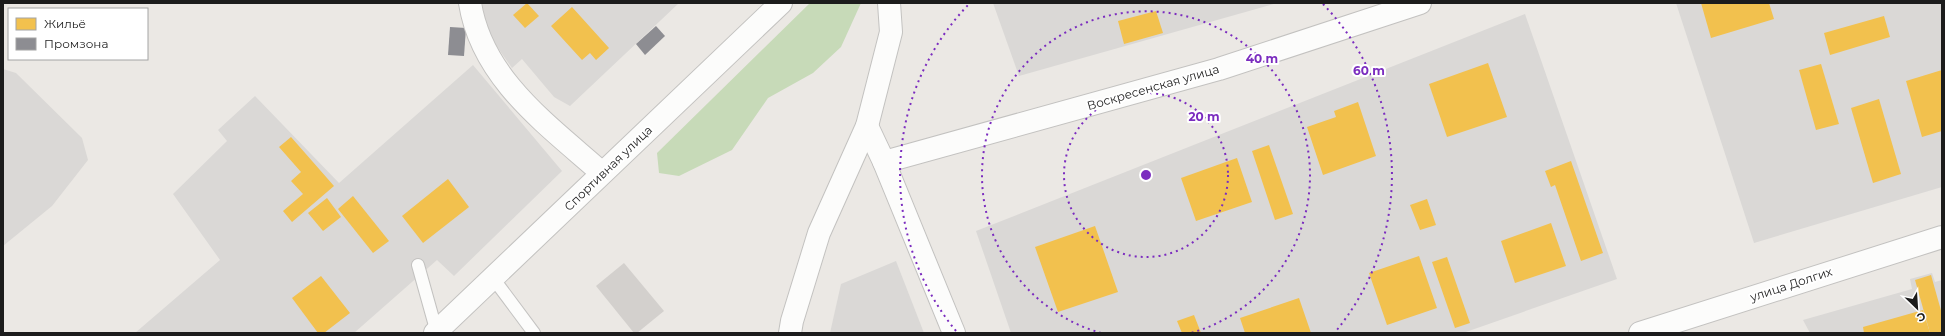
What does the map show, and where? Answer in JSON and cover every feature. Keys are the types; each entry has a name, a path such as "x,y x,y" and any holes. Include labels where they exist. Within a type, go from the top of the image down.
{"street":[{"path":"470,3 473,21 483,48 500,75 528,107 602,173"},
{"name":"Спортивная улица","path":"436,332 781,3"},
{"path":"790,333 792,321 819,233 867,126 891,32 889,3"},
{"name":"Воскресенская улица","path":"884,162 1219,69 1420,3"},
{"path":"867,126 884,162 954,333"},
{"name":"улица Долгих","path":"1640,333 1942,237"}],"lane":[{"path":"418,265 436,332"},
{"path":"493,278 534,333"}],"shaded area":[{"path":"482,3 679,3 570,106 554,97 522,59 512,68 493,41 486,25"},
{"path":"993,3 1277,3 1019,76"},
{"path":"1676,3 1942,3 1942,187 1754,243"},
{"path":"1525,14 1617,279 1463,333 1011,333 976,231"},
{"path":"473,65 562,171 454,276 437,260 354,333 135,333 220,260 173,194 227,141 218,130 255,96 339,183"},
{"path":"3,69 16,73 82,138 88,160 52,206 3,246"},
{"path":"896,261 924,333 830,333 841,284"},
{"path":"1932,273 1935,282 1942,280 1942,333 1810,333 1803,320 1912,289 1910,279"}],"green space":[{"path":"810,3 861,3 841,47 813,73 768,98 732,150 679,176 659,173 657,153"}],"building: Жильё":[{"path":"527,3 539,16 525,28 513,15"},
{"path":"1701,3 1769,3 1774,19 1711,38"},
{"path":"572,7 609,48 596,60 590,53 582,60 551,26"},
{"path":"1156,11 1163,33 1124,44 1118,21"},
{"path":"1884,16 1890,37 1830,55 1824,33"},
{"path":"1488,63 1507,117 1447,137 1429,84"},
{"path":"1821,64 1839,124 1816,130 1799,70"},
{"path":"1942,70 1942,131 1922,137 1906,81"},
{"path":"1879,99 1901,174 1873,183 1851,108"},
{"path":"1358,102 1376,156 1323,175 1307,127 1336,117 1334,111"},
{"path":"291,137 334,186 292,222 283,211 303,194 291,181 301,172 279,147"},
{"path":"1269,145 1293,214 1275,220 1252,151"},
{"path":"1237,158 1252,202 1196,221 1181,178"},
{"path":"1571,161 1603,253 1581,261 1555,185 1551,187 1545,171"},
{"path":"448,179 469,207 423,243 402,216"},
{"path":"353,196 389,241 373,253 338,209"},
{"path":"327,198 341,217 323,231 308,213"},
{"path":"1427,199 1436,225 1420,230 1410,205"},
{"path":"1551,223 1566,266 1515,283 1501,241"},
{"path":"1095,226 1118,292 1058,312 1035,247"},
{"path":"1419,256 1437,308 1387,325 1369,273"},
{"path":"1447,257 1470,323 1455,328 1432,262"},
{"path":"1931,275 1942,314 1942,333 1930,333 1915,280"},
{"path":"321,276 350,313 324,333 318,333 292,298"},
{"path":"1299,298 1311,333 1245,333 1240,318"},
{"path":"1923,310 1930,333 1864,333 1863,327"},
{"path":"1194,315 1201,333 1182,333 1177,321"}],"building: Промзона":[{"path":"656,26 665,36 645,55 636,44"},
{"path":"450,27 466,28 464,56 448,55"}],"building: Прочее":[{"path":"624,263 664,311 637,333 634,333 596,286"}]}
